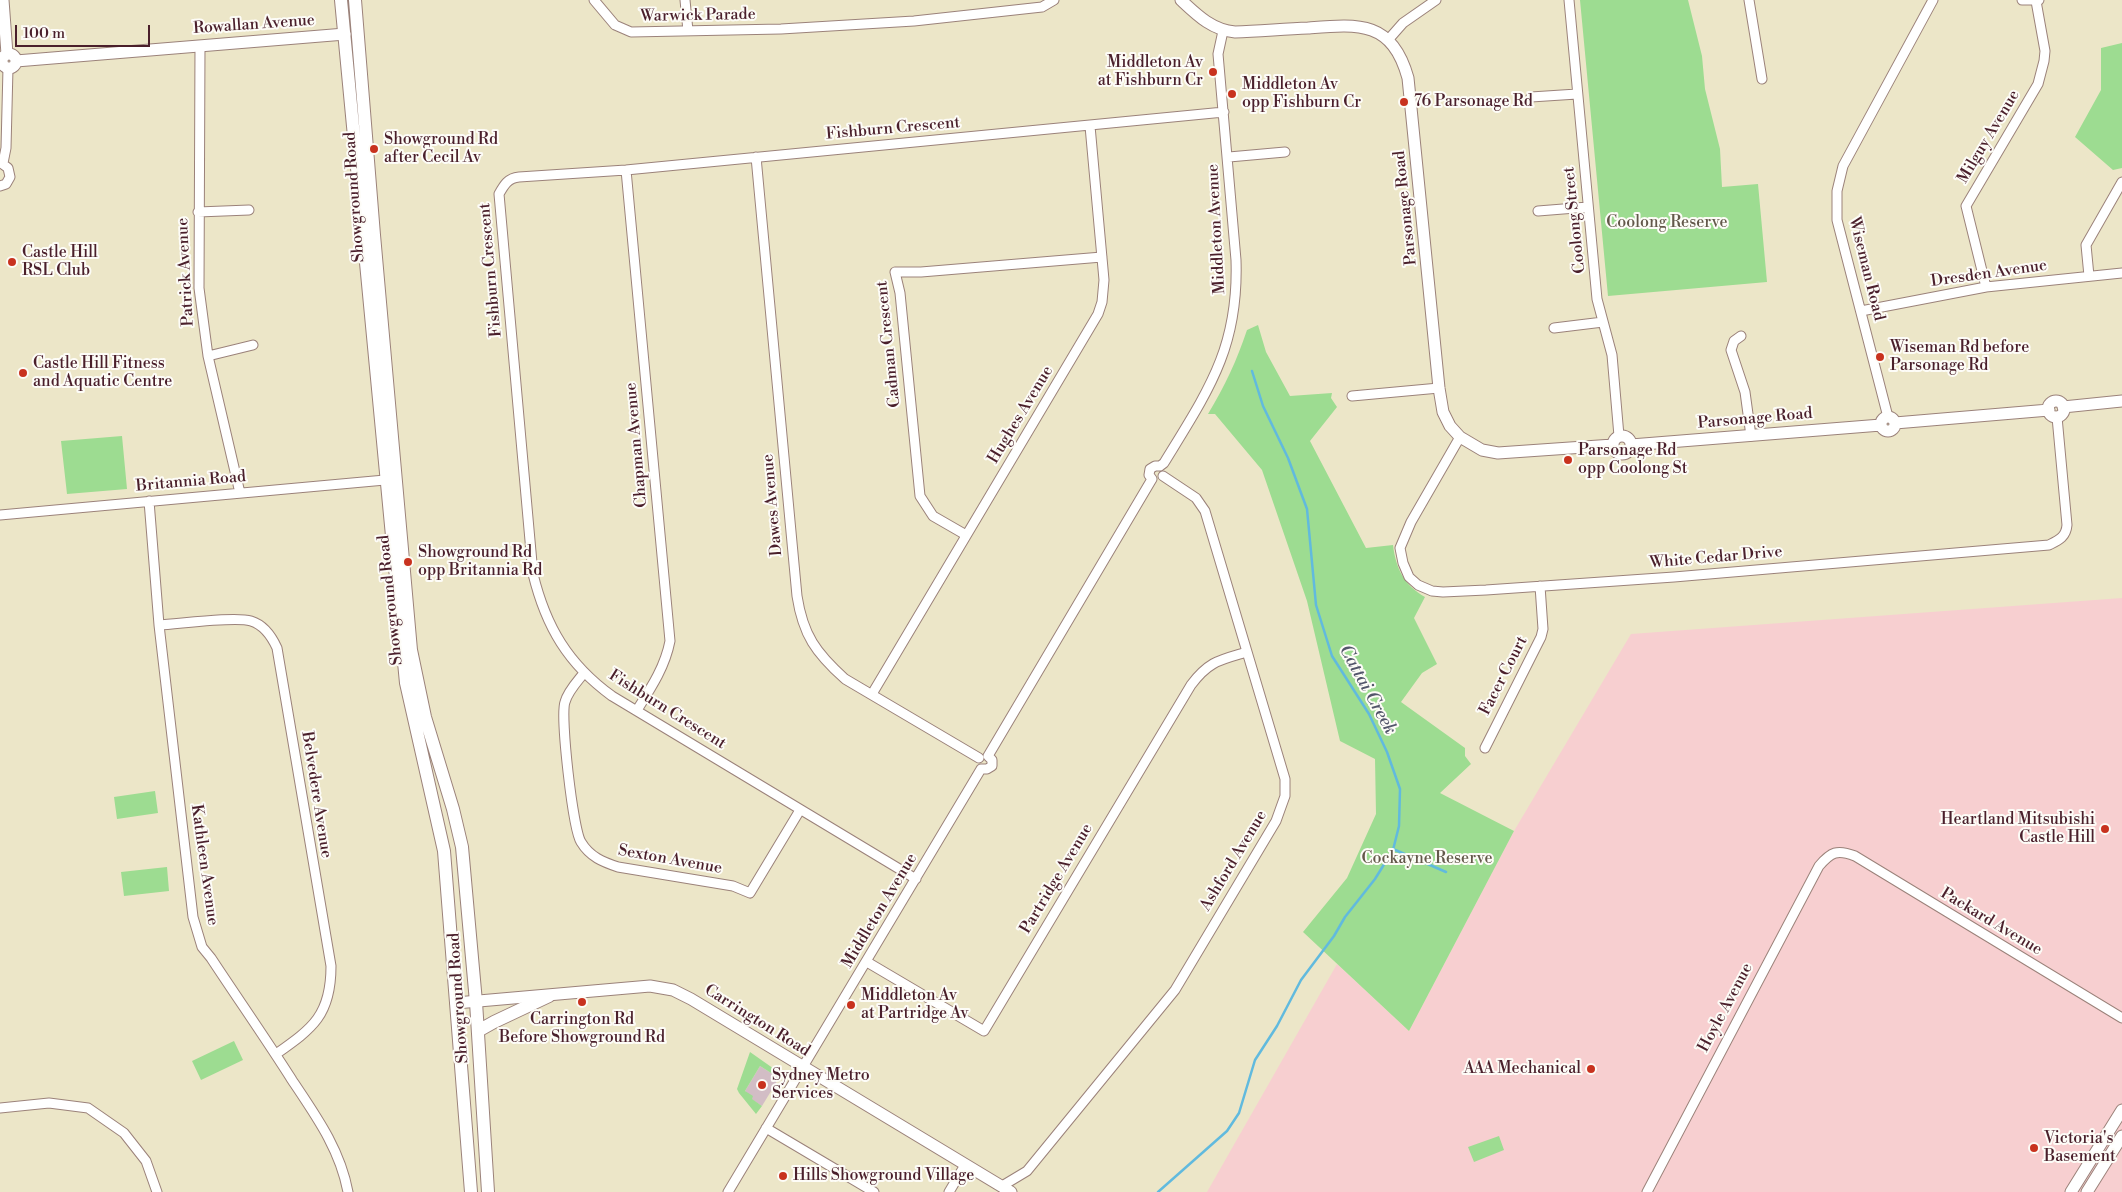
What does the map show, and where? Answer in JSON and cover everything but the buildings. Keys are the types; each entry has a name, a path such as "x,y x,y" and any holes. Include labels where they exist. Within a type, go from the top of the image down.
{"main road":[{"name":"Showground Road","path":"342,0 385,480 406,683 444,851 471,1192"},
{"name":"Showground Road","path":"355,0 411,650 423,708 462,847 476,1002 488,1192"},
{"path":"345,34 359,33"},
{"path":"478,1031 549,996"}],"street":[{"path":"0,186 6,184 10,176 8,168 1,163 6,148 10,61 3,0"},
{"name":"Warwick Parade","path":"594,0 615,25 631,32 781,28 914,21 1019,4 1042,7 1054,0"},
{"path":"685,0 688,31"},
{"name":"Parsonage Road","path":"1181,0 1201,19 1223,31 1235,32 1352,25 1372,30 1388,40 1398,52 1408,78 1443,412 1450,426 1460,437 1482,450 1498,453 1627,438 1631,445 1751,436 1888,422 2056,411 2122,401"},
{"path":"1388,40 1403,23 1436,0"},
{"name":"Coolong Street","path":"1569,0 1597,299 1612,355 1616,440"},
{"path":"1748,0 1762,79"},
{"name":"Wiseman Road","path":"1888,422 1837,220 1837,191 1840,175 1862,129 1933,0"},
{"path":"2022,0 2037,0"},
{"name":"Milguy Avenue","path":"1986,287 1966,206 2038,84 2045,51 2037,0"},
{"name":"Middleton Avenue","path":"1160,466 1164,463 1208,390 1220,366 1229,338 1237,285 1228,156 1218,54 1223,31"},
{"name":"Rowallan Avenue","path":"10,61 345,34"},
{"name":"Patrick Avenue","path":"200,46 198,288 208,356 240,493"},
{"path":"1531,97 1577,94"},
{"name":"Fishburn Crescent","path":"916,879 612,696 584,673 562,645 546,618 533,574 499,194 504,184 512,178 626,170 1224,112"},
{"name":"Hughes Avenue","path":"872,694 1098,314 1103,292 1102,256 1090,126"},
{"path":"1228,156 1285,152"},
{"name":"Dawes Avenue","path":"756,157 797,596 801,621 813,644 828,663 845,679 984,757"},
{"name":"Chapman Avenue","path":"626,170 670,641 667,657 661,671 637,710"},
{"path":"2089,276 2086,245 2122,182"},
{"path":"1538,212 1588,207"},
{"path":"198,212 249,210"},
{"name":"Cadman Crescent","path":"966,535 933,516 920,496 900,292 895,272 921,272 1102,256"},
{"name":"Dresden Avenue","path":"1861,312 1986,287 2122,273"},
{"path":"1554,328 1604,322"},
{"path":"1741,336 1734,341 1731,350 1744,392 1751,436"},
{"path":"208,356 253,345"},
{"path":"1352,396 1439,388"},
{"name":"White Cedar Drive","path":"1460,437 1411,522 1400,548 1409,577 1424,588 1443,592 1540,586 2049,545 2062,538 2067,525 2056,411"},
{"path":"1154,466 1160,466 1163,476 1158,480 1152,479 1149,474 1150,469 1154,466"},
{"name":"Ashford Avenue","path":"1007,1189 1027,1170 1175,990 1276,821 1282,809 1285,796 1285,780 1205,511 1196,498 1163,476"},
{"path":"984,757 1152,479"},
{"name":"Britannia Road","path":"0,515 385,480"},
{"name":"Kathleen Avenue","path":"148,501 159,625 193,917 202,947 276,1054 333,1143 345,1174 348,1192"},
{"name":"Facer Court","path":"1485,748 1541,637 1543,629 1540,586"},
{"name":"Belvedere Avenue","path":"159,625 242,619 252,621 266,630 277,648 331,966 331,978 326,1005 318,1020 306,1033 276,1054"},
{"name":"Partridge Avenue","path":"867,962 984,1031 1191,685 1202,671 1215,662 1247,652"},
{"name":"Sexton Avenue","path":"584,673 564,702 564,720 574,814 580,841 601,862 618,867 733,886 750,893 800,810"},
{"name":"Middleton Avenue","path":"728,1192 982,769 978,764 984,757"},
{"name":"Packard Avenue","path":"1844,852 2122,1018"},
{"name":"Hoyle Avenue","path":"1647,1192 1819,866 1834,853 1844,852"},
{"name":"Carrington Road","path":"456,1003 650,986 673,990 692,999 803,1068 1007,1189"},
{"path":"0,1108 49,1102 88,1108 124,1133 146,1161 157,1192"},
{"path":"2071,1192 2122,1110"},
{"path":"766,1128 874,1192"},
{"path":"2087,1192 2121,1137 2109,1131"},
{"path":"949,1192 965,1165"}],"shaded area":[{"path":"2122,598 2122,1192 1207,1192 1337,964 1409,1031 1514,831 1631,634"},
{"name":"Sydney Metro Services","path":"760,1066 779,1078 762,1106 751,1099 745,1091"}],"green space":[{"name":"Coolong Reserve","path":"1580,0 1688,0 1702,56 1705,89 1720,149 1722,187 1758,184 1767,282 1608,296"},
{"path":"2122,43 2122,168 2113,170 2075,137 2101,90 2101,48"},
{"name":"Cockayne Reserve","path":"1258,325 1266,352 1290,396 1332,393 1331,398 1337,407 1310,441 1366,548 1393,545 1396,562 1402,576 1406,582 1425,597 1414,618 1437,664 1422,673 1401,702 1465,748 1465,756 1471,764 1440,793 1514,831 1409,1031 1303,932 1347,878 1376,814 1375,759 1340,741 1307,601 1262,470 1215,414 1208,414 1230,373 1247,330"},
{"path":"122,436 127,489 67,494 61,441"},
{"path":"155,791 158,813 117,819 114,797"},
{"path":"167,867 169,891 124,896 121,872"},
{"path":"234,1041 243,1060 201,1080 192,1061"},
{"path":"750,1052 777,1071 779,1078 760,1066 745,1091 753,1096 752,1099 762,1106 756,1114 737,1089"},
{"path":"1499,1136 1504,1150 1474,1162 1468,1147"}],"waterway":[{"name":"Cattai Creek","path":"1158,1192 1227,1131 1239,1113 1255,1060 1277,1026 1301,980 1334,936 1345,917 1375,879 1393,850 1399,826 1400,789 1387,752 1369,714 1332,656 1316,605 1307,509 1288,458 1263,406 1252,371"},
{"path":"1393,849 1446,872"}],"place":[{"name":"Middleton Av at Fishburn Cr","path":"1213,72"},
{"name":"Middleton Av opp Fishburn Cr","path":"1232,94"},
{"name":"76 Parsonage Rd","path":"1404,102"},
{"name":"Showground Rd after Cecil Av","path":"374,149"},
{"name":"Castle Hill RSL Club","path":"12,262"},
{"name":"Wiseman Rd before Parsonage Rd","path":"1880,357"},
{"name":"Castle Hill Fitness and Aquatic Centre","path":"23,373"},
{"name":"Parsonage Rd opp Coolong St","path":"1568,460"},
{"name":"Showground Rd opp Britannia Rd","path":"408,562"},
{"name":"Heartland Mitsubishi Castle Hill","path":"2105,829"},
{"name":"Carrington Rd Before Showground Rd","path":"582,1002"},
{"name":"Middleton Av at Partridge Av","path":"851,1005"},
{"name":"AAA Mechanical","path":"1591,1069"},
{"name":"Sydney Metro Services","path":"762,1085"},
{"name":"Victoria's Basement","path":"2034,1148"},
{"name":"Hills Showground Village","path":"783,1176"}]}
